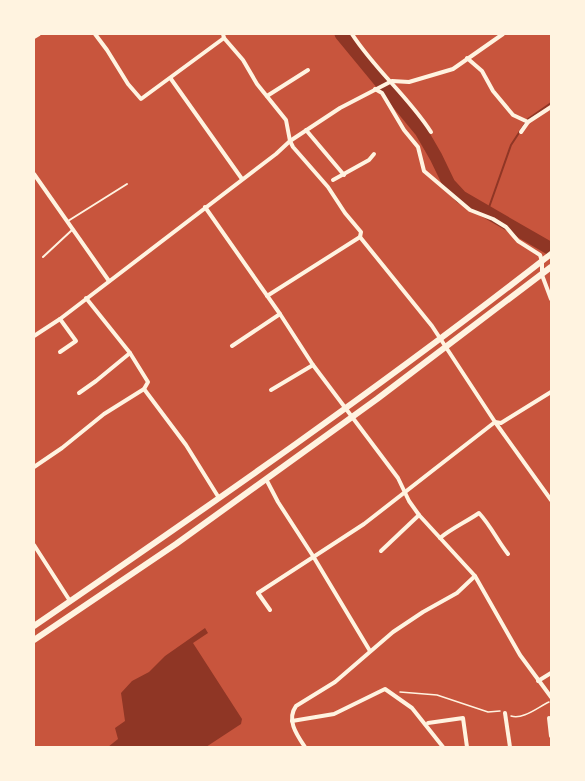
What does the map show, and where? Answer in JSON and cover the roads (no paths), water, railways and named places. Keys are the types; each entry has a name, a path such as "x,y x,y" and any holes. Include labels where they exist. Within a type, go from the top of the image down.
{"main road":[{"path":"34,626 219,498 440,338 551,254"},
{"path":"34,640 176,544 351,418 551,268"}],"street":[{"path":"34,37 39,34"},
{"path":"95,34 107,50 128,84 141,99 171,79 224,36 286,120 290,141 328,187 361,232 360,237 432,326 495,422 551,500"},
{"path":"352,34 367,56 431,132"},
{"path":"34,336 60,319 109,282 276,154 290,141 340,108 390,82 409,82 453,69 503,34"},
{"path":"467,58 476,64 482,71 493,91 513,115 528,122"},
{"path":"267,96 308,70"},
{"path":"171,79 242,179"},
{"path":"377,88 382,93 404,130 418,147 424,171 470,210 493,219 506,227 518,241 537,252 542,261 542,275 551,299"},
{"path":"521,132 528,122 551,107"},
{"path":"306,130 344,174"},
{"path":"333,180 369,160 374,154"},
{"path":"34,174 109,282"},
{"path":"205,207 280,314 313,365 351,418 398,478 409,501 419,515 475,576 507,634 538,681 551,697"},
{"path":"267,296 360,237"},
{"path":"34,467 62,448 104,414 144,389 148,382 130,353 86,298"},
{"path":"232,346 280,314"},
{"path":"60,319 76,341 60,352"},
{"path":"79,393 96,382 130,353"},
{"path":"271,390 313,365"},
{"path":"144,389 186,445 219,498"},
{"path":"270,610 258,593 364,524 495,422 502,423 551,392"},
{"path":"266,479 278,502 313,556 370,651"},
{"path":"440,538 453,527 468,521 479,513 493,529 496,538 508,554"},
{"path":"381,551 419,515"},
{"path":"34,545 70,601"},
{"path":"305,747 294,730 292,721 293,710 296,706 335,682 370,651 423,612 457,593 475,576"},
{"path":"538,681 551,673"},
{"path":"292,721 334,714 385,689 412,708 443,747"},
{"path":"505,713 510,747"},
{"path":"428,723 463,718 467,747"},
{"path":"549,718 551,736"}],"lane":[{"path":"67,221 127,184"},
{"path":"42,257 73,229"}],"waterway":[{"path":"341,34 421,131 449,184 461,197 551,249"},
{"path":"487,213 511,145 528,119 551,103"}]}
